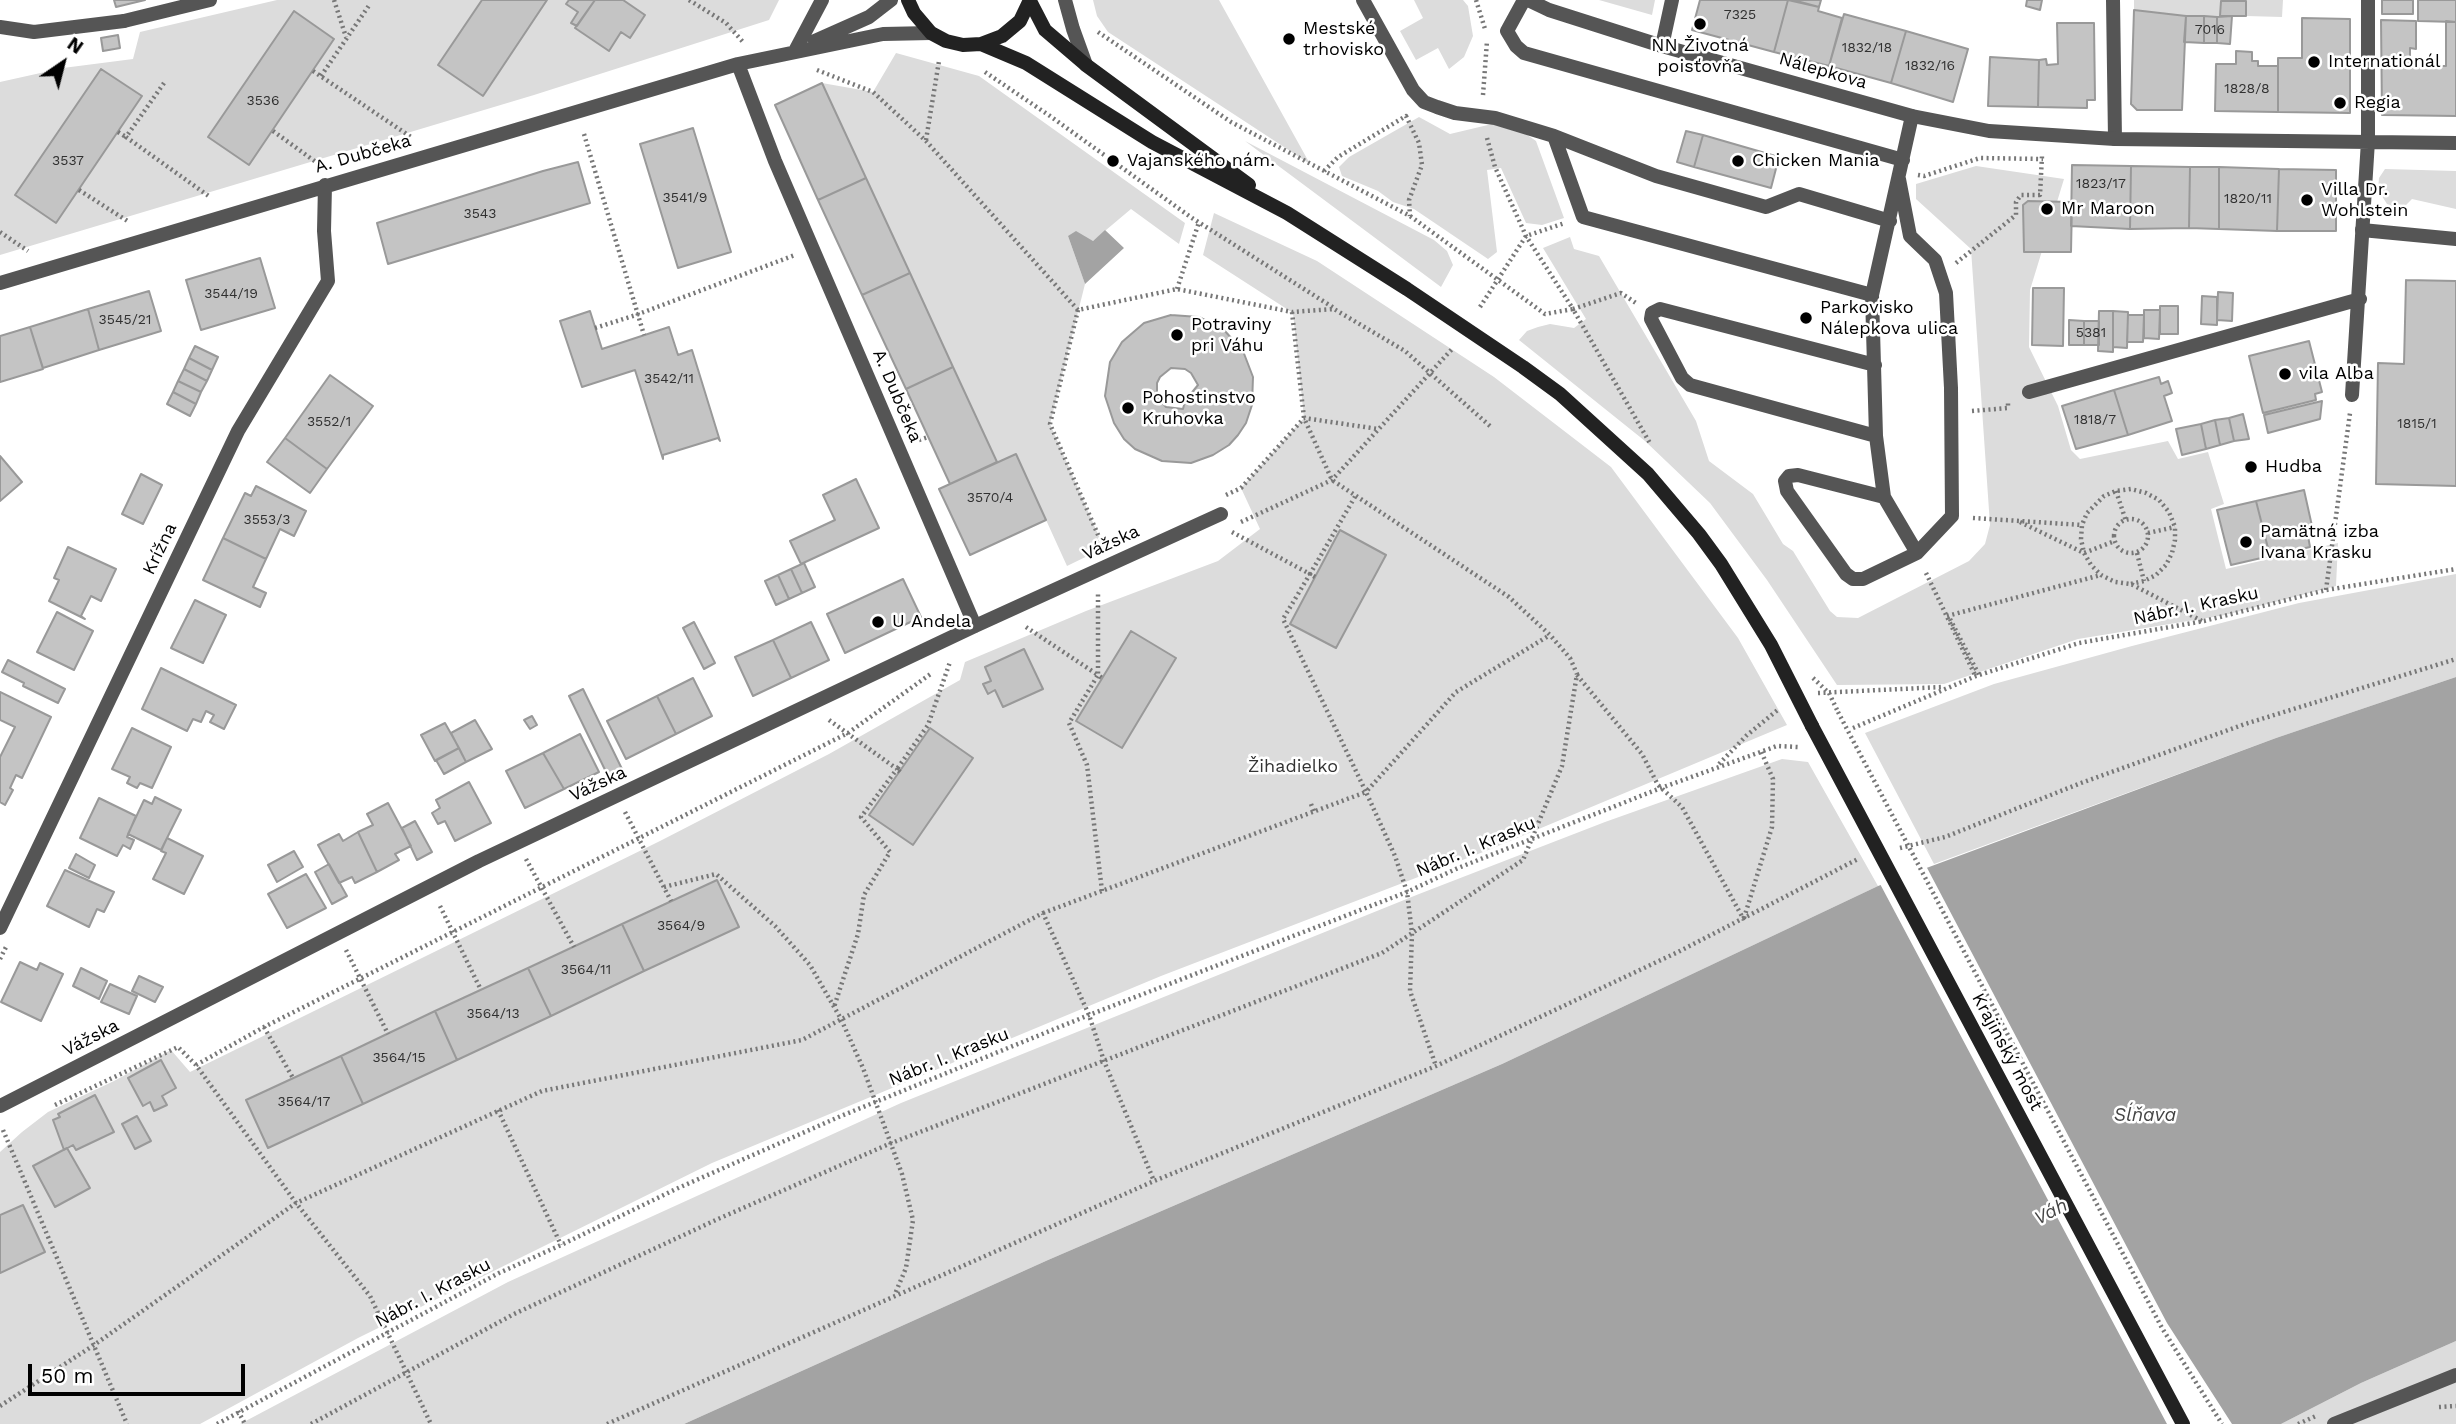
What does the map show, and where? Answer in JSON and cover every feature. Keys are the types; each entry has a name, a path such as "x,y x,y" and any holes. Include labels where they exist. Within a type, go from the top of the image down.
{"main road":[{"path":"908,0 914,13 931,33 946,41 963,45 992,41 1011,29 1020,21 1030,0"},
{"path":"1030,0 1045,30 1086,65 1287,213"},
{"path":"981,44 1026,63 1152,142 1287,213"},
{"name":"Krajinský most","path":"1287,213 1560,394 1621,447 1677,506 1721,564 1771,645 1797,699 2183,1424"}],"street":[{"path":"0,27 34,32 124,21 210,0"},
{"path":"795,51 822,0"},
{"name":"A. Dubčeka","path":"795,51 869,17 891,0"},
{"path":"1066,0 1086,65"},
{"path":"1363,0 1413,90 1424,102 1455,113 1482,116 1554,136 1656,176 1766,207 1799,194 1890,221"},
{"path":"1526,0 1507,31 1524,53 1903,160"},
{"name":"Nálepkova","path":"1526,0 1549,10 1662,46 1912,116 1989,131 2115,139 2456,143"},
{"path":"1662,46 1672,0"},
{"path":"2113,0 2115,139"},
{"path":"2353,395 2368,141 2368,0"},
{"name":"A. Dubčeka","path":"0,283 738,64 883,34 931,33"},
{"name":"A. Dubčeka","path":"738,64 775,161 975,626"},
{"path":"1912,116 1872,295 1876,436 1884,497 1917,553"},
{"path":"1554,136 1583,217 1872,295"},
{"path":"1884,497 1798,475 1789,476 1785,481 1787,491 1846,574 1853,579 1863,579 1917,553 1952,516 1946,293 1935,260 1910,236 1899,179"},
{"name":"Krížna","path":"0,928 238,431 328,281 324,232 325,185"},
{"path":"2362,230 2456,239"},
{"path":"2029,392 2360,299"},
{"path":"1875,365 1660,309 1652,313 1651,319 1682,378 1690,385 1876,436"},
{"name":"Vážska","path":"0,1106 517,843 975,626 1221,514"},
{"path":"2334,1424 2456,1375"}],"path":[{"path":"334,0 346,38"},
{"path":"689,0 741,37 753,60"},
{"path":"1476,0 1487,42 1482,116 1495,167 1526,236 1573,309"},
{"path":"321,76 370,4"},
{"path":"1092,27 1105,39 1231,122 1410,216 1545,314 1573,309 1621,293 1652,313"},
{"path":"927,57 951,63"},
{"path":"926,141 939,61"},
{"path":"805,72 828,65"},
{"path":"975,67 994,76 1199,222 1405,351 1490,426"},
{"path":"815,69 873,92 926,141 1079,310"},
{"path":"313,71 411,137"},
{"path":"126,137 164,83"},
{"path":"1324,171 1338,157 1406,116 1419,143 1422,165 1409,200 1410,216"},
{"path":"273,131 320,165"},
{"path":"118,132 210,197"},
{"path":"584,134 636,316 644,335"},
{"path":"1940,274 2016,215 2016,202 2021,195 2040,195 2042,159"},
{"path":"79,190 129,222"},
{"path":"1480,307 1526,236 1583,217"},
{"path":"1177,289 1199,222"},
{"path":"0,232 28,251"},
{"path":"595,328 636,316 812,248"},
{"path":"1079,310 1177,289 1293,312 1334,309"},
{"path":"1079,310 1050,424 1104,548"},
{"path":"1293,312 1304,418 1332,480 1509,597 1550,635 1570,658 1577,674 1642,754 1661,788 1682,807 1744,919"},
{"path":"1332,480 1452,349"},
{"path":"1951,413 2008,408 2008,393 2029,392"},
{"path":"2326,590 2353,395"},
{"path":"1304,418 1378,429"},
{"path":"2131,489 2146,492 2159,500 2169,512 2175,527 2172,554 2156,575 2144,581 2115,582 2101,575 2084,553 2082,525 2094,503 2104,496 2131,489"},
{"path":"2116,491 2126,521"},
{"path":"1356,495 1312,576 1283,619 1395,856 1407,892 1412,933 1410,991 1436,1066"},
{"path":"1952,516 2082,525"},
{"path":"2016,520 2084,553 2115,541"},
{"path":"2137,520 2148,533 2147,543 2137,553 2121,550 2115,541 2116,531 2126,521 2137,520"},
{"path":"2148,533 2175,527"},
{"path":"1227,528 1312,576"},
{"path":"1917,553 1977,675"},
{"path":"2137,553 2144,581"},
{"name":"Nábr. I. Krasku","path":"1853,728 1977,675 2080,643 2204,621 2326,590 2456,569"},
{"path":"1947,616 2101,575"},
{"path":"2131,583 2204,621"},
{"path":"1098,586 1100,676 1069,723 1087,765 1102,891"},
{"path":"1021,623 1100,676"},
{"path":"0,1406 94,1345 296,1203 498,1110 542,1091 802,1040 1043,913 1366,792 1455,692 1550,635"},
{"path":"196,1065 264,1027 848,733 951,659 928,724 898,770 861,817 890,852 864,895 858,934 834,1007"},
{"path":"1891,850 1945,836 2245,724 2456,660"},
{"path":"311,1424 514,1314 889,1143 1382,953 1523,860 1562,766 1577,674"},
{"name":"Nábr. I. Krasku","path":"1716,768 1747,735 1797,699 1829,693 1947,687"},
{"path":"1829,693 2162,1328 2222,1424"},
{"path":"848,733 898,770"},
{"name":"Nábr. I. Krasku","path":"217,1424 499,1273 676,1189 877,1101 1089,1015 1407,892 1458,868 1661,788 1777,746 1808,748"},
{"path":"1744,919 1772,827 1773,779 1761,751"},
{"path":"618,796 637,839 671,901"},
{"path":"1311,804 1314,812"},
{"path":"517,843 574,947"},
{"path":"607,1424 1154,1181 1436,1066 1744,919 1851,861 1864,858"},
{"path":"664,887 716,874 775,926 810,965 841,1019 877,1101 889,1143 902,1174 913,1220 906,1268 895,1296"},
{"path":"430,886 481,990"},
{"path":"1043,913 1089,1015 1104,1061 1154,1181"},
{"path":"338,933 388,1034"},
{"path":"264,1027 293,1078"},
{"path":"51,1107 178,1047 196,1065 296,1203 370,1296 431,1424"},
{"path":"498,1110 561,1245"},
{"path":"15,1124 2,1130 127,1424"},
{"path":"239,1411 245,1424"}],"green space":[{"path":"277,0 779,0 769,20 534,95 0,255 0,82 63,68 133,59 140,32"},
{"path":"1093,0 1219,0 1310,164 1108,32 1097,16"},
{"path":"1414,0 1463,0 1468,6 1473,36 1464,57 1449,69 1438,48 1416,60 1400,31 1423,18"},
{"path":"1599,0 1655,0 1652,15"},
{"path":"2134,0 2283,0 2282,17 2246,16 2246,1 2221,1 2220,16 2217,17 2134,10"},
{"path":"896,53 979,76 1185,223 1179,244 1131,209 1093,241 1068,236 1085,284 1050,424 1104,548 1067,566 1016,454 997,462 822,83 873,92"},
{"path":"1419,117 1450,134 1492,124 1526,134 1536,141 1564,218 1542,225 1526,223 1501,168 1487,170 1497,252 1488,259 1414,209 1393,202 1378,191 1342,176 1339,167 1349,157"},
{"path":"1245,141 1434,240 1447,251 1453,265 1441,287"},
{"path":"1976,166 2064,179 2030,290 2029,347 2058,406 2071,450 2080,459 2168,441 2178,459 2208,452 2224,504 2211,509 2226,569 2338,543 2336,586 2225,615 2078,639 1944,684 1837,685 1767,580 1710,503 1645,441 1519,340 1527,331 1538,327 1550,324 1574,328 1586,319 1543,248 1570,237 1574,249 1599,256 1696,421 1709,461 1753,494 1783,544 1793,551 1830,611 1837,617 1858,618 1969,561 1985,544 1990,525 1971,249 1916,199 1916,184"},
{"path":"2385,169 2456,171 2456,209 2412,199 2400,211 2387,204 2378,190 2379,178"},
{"name":"Žihadielko","path":"1214,213 1317,261 1494,377 1611,467 1738,638 1787,725 1491,849 1161,976 712,1163 358,1338 200,1424 0,1424 0,1152 48,1112 171,1050 190,1072 660,841 829,754 960,680 965,662 1086,611 1218,561 1260,529 1241,488 1304,418 1293,313 1203,255"},
{"path":"2456,574 2456,677 2276,738 1934,864 1865,733 1994,684 2132,646 2299,603"},
{"path":"1782,759 1808,762 1878,886 1502,1064 1048,1260 684,1424 240,1424 508,1282 901,1103 1419,894 1605,822"},
{"path":"2456,1341 2456,1424 2281,1424 2361,1383"}],"water":[{"path":"1105,230 1124,248 1085,284 1068,236 1076,231 1093,241"},
{"name":"Sĺňava","path":"2456,677 2456,1341 2361,1383 2281,1424 684,1424 1048,1260 1502,1064 1878,886 2276,738"}],"pier":[{"path":"1925,864 2167,1323 2232,1424 2167,1424 1879,882"}],"building":[{"path":"114,0 145,0 116,7"},
{"path":"482,0 547,0 483,96 438,65"},
{"path":"569,0 595,0 577,26 571,23 578,12 566,4"},
{"path":"595,0 623,0 645,15 630,38 621,32 609,51 575,28"},
{"path":"1700,0 1788,0 1774,52 1692,30"},
{"path":"1788,0 1819,7 1818,11 1842,18 1829,66 1774,52"},
{"path":"1793,0 1821,0 1819,7"},
{"path":"2027,0 2042,0 2040,10 2026,6"},
{"path":"2382,0 2413,0 2413,14 2382,14"},
{"path":"2418,0 2456,0 2456,22 2418,21"},
{"path":"2221,1 2246,1 2246,16 2220,16"},
{"path":"2134,10 2186,16 2182,110 2137,110 2131,104"},
{"path":"294,11 334,39 249,165 208,137"},
{"path":"1844,14 1906,31 1891,83 1829,66"},
{"path":"2186,16 2204,16 2204,43 2184,42"},
{"path":"2204,16 2217,17 2217,43 2204,43"},
{"path":"2232,16 2230,44 2217,43 2217,17"},
{"name":"Internationál","path":"2302,18 2350,19 2350,113 2278,112 2278,58 2302,58"},
{"path":"2381,20 2416,21 2416,49 2410,48 2410,66 2446,66 2446,21 2456,22 2456,116 2382,115"},
{"path":"2057,23 2094,23 2095,100 2087,100 2087,108 2038,107 2039,60 2046,59 2047,65 2058,64"},
{"path":"1906,31 1968,49 1953,102 1891,83"},
{"path":"118,35 120,48 103,51 101,38"},
{"path":"2236,51 2252,52 2252,61 2258,61 2258,66 2278,66 2278,112 2215,111 2216,64 2236,64"},
{"path":"1990,57 2039,60 2038,107 1988,106"},
{"path":"101,69 142,96 56,223 15,195"},
{"path":"822,83 866,178 818,200 775,105"},
{"path":"693,128 731,252 678,268 640,144"},
{"path":"1686,131 1703,135 1694,167 1677,162"},
{"path":"1703,135 1779,157 1771,188 1694,167"},
{"path":"578,162 590,203 388,264 377,223"},
{"path":"2072,165 2131,166 2130,229 2071,226"},
{"path":"2131,166 2190,167 2189,228 2130,229"},
{"path":"2190,167 2219,167 2219,229 2189,228"},
{"path":"2219,167 2279,169 2277,231 2219,229"},
{"name":"Villa Dr. Wohlstein","path":"2279,169 2336,170 2336,231 2277,231"},
{"path":"866,178 910,273 862,295 818,200"},
{"path":"2028,201 2072,202 2071,252 2024,252 2023,205"},
{"path":"260,258 275,308 201,330 186,280"},
{"path":"910,273 953,367 906,389 862,295"},
{"path":"2406,280 2456,281 2456,486 2376,484 2378,363 2404,364"},
{"path":"2033,288 2064,288 2063,346 2032,345"},
{"path":"149,291 161,331 99,350 88,309"},
{"path":"2218,292 2233,293 2232,321 2217,320"},
{"path":"2202,296 2217,297 2217,325 2201,324"},
{"path":"2160,306 2178,306 2178,334 2160,334"},
{"path":"88,309 99,350 43,368 30,327"},
{"path":"2144,310 2160,310 2159,339 2144,338"},
{"path":"590,311 602,349 669,327 678,355 692,350 720,441 718,438 663,455 663,459 635,370 582,387 560,321"},
{"path":"2099,311 2113,311 2113,352 2098,351"},
{"path":"2113,311 2128,312 2127,348 2113,347"},
{"path":"1171,315 1199,317 1224,330 1243,351 1253,377 1252,405 1246,423 1238,435 1229,445 1213,455 1191,463 1162,461 1135,449 1124,439 1114,423 1105,396 1110,362 1122,342 1144,323","holes":["1171,368 1185,369 1191,373 1198,385 1185,401 1183,409 1166,407 1157,397 1157,383"]},
{"path":"2128,315 2144,315 2143,342 2127,342"},
{"path":"2069,320 2084,321 2084,345 2069,345"},
{"path":"2084,321 2099,321 2099,345 2084,345"},
{"path":"30,327 43,369 0,382 0,336"},
{"name":"vila Alba","path":"2309,341 2322,392 2315,394 2316,400 2263,413 2249,356"},
{"path":"195,346 218,357 212,370 189,358"},
{"path":"189,358 212,370 207,381 184,369"},
{"path":"953,367 997,462 950,484 906,389"},
{"path":"184,369 207,381 201,392 178,381"},
{"path":"330,375 373,406 327,469 285,438"},
{"path":"2159,377 2161,384 2168,381 2172,393 2164,396 2172,421 2128,435 2114,390"},
{"path":"178,381 201,392 196,404 173,392"},
{"path":"2114,390 2128,435 2076,449 2062,406"},
{"path":"173,392 196,404 190,416 167,404"},
{"path":"2322,401 2320,419 2268,433 2264,415"},
{"path":"2243,414 2249,439 2234,441 2229,418"},
{"path":"2229,418 2234,441 2220,445 2215,420"},
{"path":"2215,420 2220,445 2206,449 2201,424"},
{"path":"2201,424 2206,449 2182,455 2176,429"},
{"path":"285,438 327,469 310,493 267,462"},
{"path":"1016,454 1046,520 970,555 939,489"},
{"path":"0,456 22,482 0,501"},
{"path":"141,474 162,485 143,524 122,514"},
{"path":"856,479 879,528 801,564 790,541 835,520 823,495"},
{"path":"256,486 306,511 294,536 280,529 266,559 223,538 245,493 251,496"},
{"path":"2304,490 2314,535 2308,536 2310,547 2270,556 2256,501"},
{"path":"2256,501 2270,556 2231,565 2217,510"},
{"path":"1340,530 1386,555 1336,648 1290,624"},
{"path":"223,538 266,559 253,587 266,593 260,607 203,580"},
{"path":"68,547 116,569 101,601 91,596 81,616 85,619 49,601 59,580 54,578"},
{"path":"804,563 815,587 802,593 791,569"},
{"path":"791,569 802,593 789,599 778,575"},
{"path":"778,575 789,599 776,605 765,581"},
{"path":"903,579 921,617 845,653 827,614"},
{"path":"195,600 226,615 203,663 171,648"},
{"path":"57,612 93,631 74,670 37,652"},
{"path":"694,622 715,663 704,669 683,628"},
{"path":"811,622 829,660 791,678 773,640"},
{"path":"1131,631 1176,658 1122,748 1076,721"},
{"path":"773,640 791,678 753,696 735,657"},
{"path":"1024,649 1043,689 1003,707 995,690 988,694 983,684 991,681 985,667"},
{"path":"8,660 65,689 58,703 2,672"},
{"path":"161,668 236,705 224,729 210,722 214,715 206,711 201,722 193,719 187,731 142,709"},
{"path":"693,678 712,716 676,734 657,696"},
{"path":"583,689 622,769 608,776 569,696"},
{"path":"0,692 51,717 22,778 16,775 10,788 13,790 5,805 0,802 0,757 15,727 0,720"},
{"path":"657,696 676,734 626,759 607,721"},
{"path":"532,716 537,725 530,729 524,720"},
{"path":"475,720 492,749 466,762 451,733"},
{"path":"445,723 459,748 435,761 421,735"},
{"path":"132,728 171,747 152,788 140,783 137,788 127,783 130,777 112,769"},
{"path":"930,728 973,758 913,845 869,815"},
{"path":"580,734 599,772 564,789 543,753"},
{"path":"459,748 466,762 444,774 436,760"},
{"path":"543,753 564,789 525,808 506,771"},
{"path":"469,782 491,823 455,841 445,821 438,824 432,813 440,808 436,800"},
{"path":"155,797 181,810 161,850 128,834 144,800 152,804"},
{"path":"99,798 136,816 127,837 134,840 130,849 123,845 117,856 80,838"},
{"path":"388,803 411,846 395,854 399,860 377,872 358,832 373,825 367,814"},
{"path":"415,821 432,852 417,860 402,828"},
{"path":"358,832 377,872 355,883 352,877 339,883 318,845 339,834 343,841"},
{"path":"167,838 203,856 184,894 153,879 166,853 161,851"},
{"path":"294,851 303,867 277,882 268,865"},
{"path":"76,854 95,865 89,878 69,868"},
{"path":"329,864 347,896 332,904 315,872"},
{"path":"65,870 114,892 104,912 97,909 89,927 47,906"},
{"path":"306,874 326,908 287,928 268,894"},
{"path":"717,880 739,927 644,971 622,924"},
{"path":"622,924 644,971 551,1016 528,968"},
{"path":"20,962 37,970 40,963 63,974 41,1021 1,1002"},
{"path":"81,968 107,981 99,999 73,986"},
{"path":"528,968 551,1016 457,1060 435,1011"},
{"path":"139,976 163,987 155,1002 132,991"},
{"path":"110,984 137,996 129,1014 101,1002"},
{"path":"435,1011 457,1060 363,1104 341,1056"},
{"path":"341,1056 363,1104 268,1148 246,1100"},
{"path":"161,1060 176,1088 162,1096 167,1105 154,1111 150,1102 143,1106 128,1078"},
{"path":"95,1095 114,1132 76,1150 73,1145 64,1150 53,1120 60,1117 58,1114"},
{"path":"137,1116 151,1141 135,1149 122,1124"},
{"path":"67,1148 90,1188 55,1207 33,1166"},
{"path":"23,1205 45,1252 0,1273 0,1215"}],"place":[{"name":"NN Životná poisťovňa","path":"1700,24"},
{"name":"Mestské trhovisko","path":"1289,39"},
{"name":"Internationál","path":"2314,62"},
{"name":"Regia","path":"2340,103"},
{"name":"Vajanského nám.","path":"1113,161"},
{"name":"Chicken Mania","path":"1738,161"},
{"name":"Villa Dr. Wohlstein","path":"2307,200"},
{"name":"Mr Maroon","path":"2047,209"},
{"name":"Parkovisko Nálepkova ulica","path":"1806,318"},
{"name":"Potraviny pri Váhu","path":"1177,335"},
{"name":"vila Alba","path":"2285,374"},
{"name":"Pohostinstvo Kruhovka","path":"1128,408"},
{"name":"Hudba","path":"2251,467"},
{"name":"Pamätná izba Ivana Krasku","path":"2246,542"},
{"name":"U Andela","path":"878,622"}],"water label":[{"name":"Váh","path":"2051,1212"}]}
